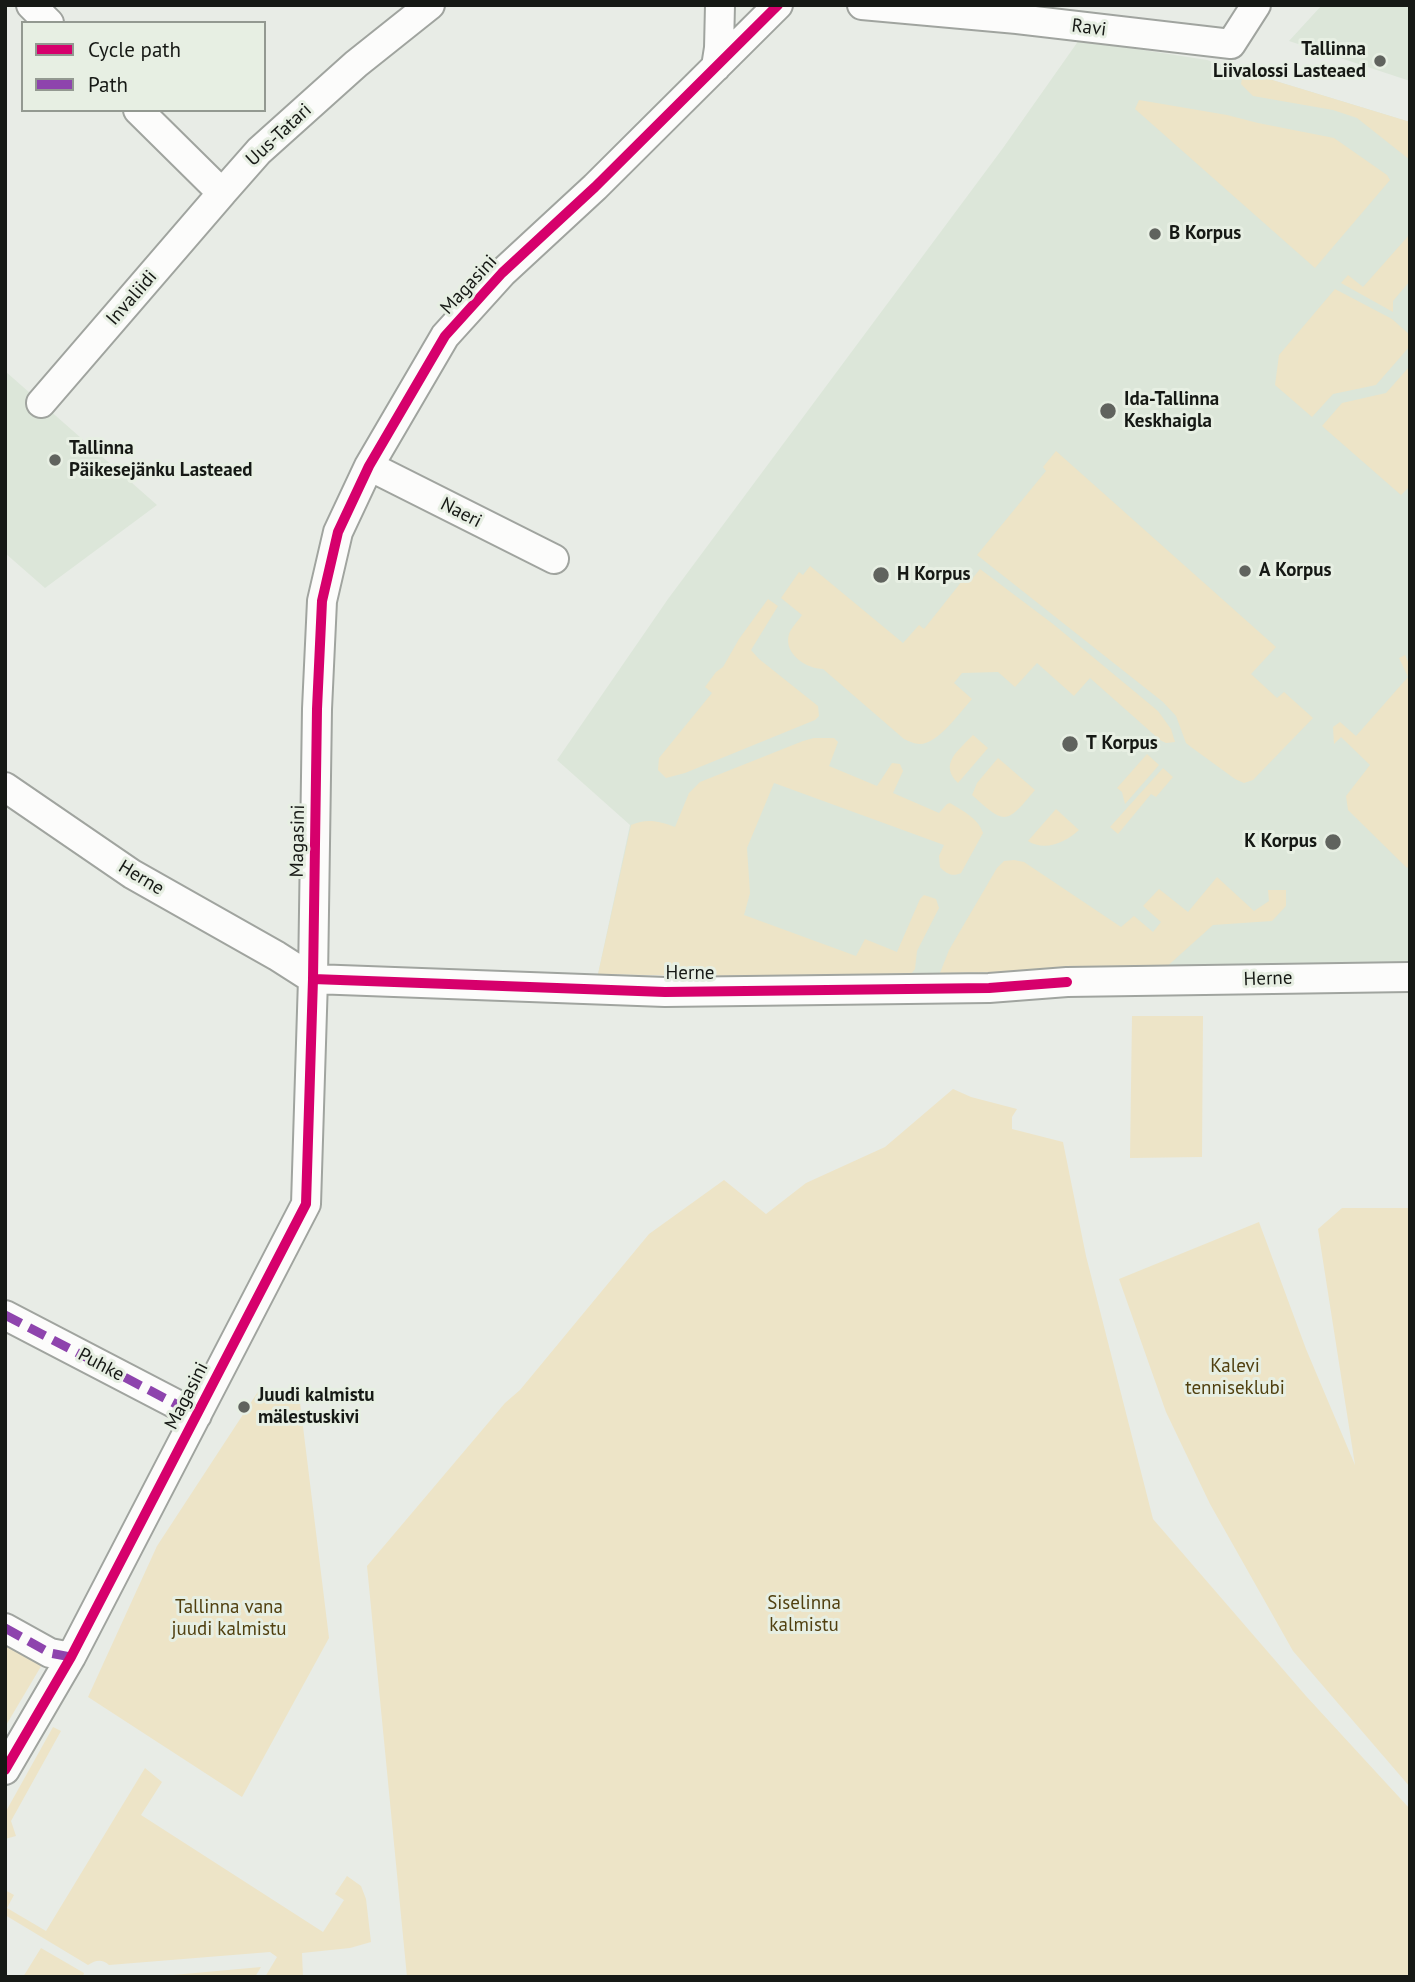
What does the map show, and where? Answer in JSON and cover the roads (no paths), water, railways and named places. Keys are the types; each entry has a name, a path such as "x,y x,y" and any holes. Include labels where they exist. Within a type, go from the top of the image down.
{"street":[{"path":"32,5 47,21"},
{"name":"Uus-Tatari","path":"222,192 268,142 356,64 430,5"},
{"path":"716,67 720,5"},
{"name":"Magasini","path":"5,1770 71,1657 306,1204 317,709 322,601 338,532 369,466 445,337 502,273 595,187 778,5"},
{"name":"Ravi","path":"862,5 1017,19 1231,44 1256,5"},
{"path":"140,112 222,192"},
{"name":"Invaliidi","path":"41,402 222,192"},
{"name":"Naeri","path":"369,466 554,559"},
{"name":"Herne","path":"5,787 132,874 313,979 665,992 976,988 1067,982 1410,977"},
{"name":"Puhke","path":"5,1315 197,1415"},
{"path":"5,1628 50,1653 71,1657"}],"place":[{"name":"Tallinna Liivalossi Lasteaed","path":"1380,61"},
{"name":"B Korpus","path":"1155,234"},
{"name":"Ida-Tallinna Keskhaigla","path":"1108,411"},
{"name":"Tallinna Päikesejänku Lasteaed","path":"55,460"},
{"name":"A Korpus","path":"1245,571"},
{"name":"H Korpus","path":"881,575"},
{"name":"T Korpus","path":"1070,744"},
{"name":"K Korpus","path":"1333,842"},
{"name":"Juudi kalmistu mälestuskivi","path":"244,1407"}],"park label":[{"name":"Kalevi tenniseklubi","path":"1235,1378"},
{"name":"Siselinna kalmistu","path":"804,1615"},
{"name":"Tallinna vana juudi kalmistu","path":"229,1619"}]}
